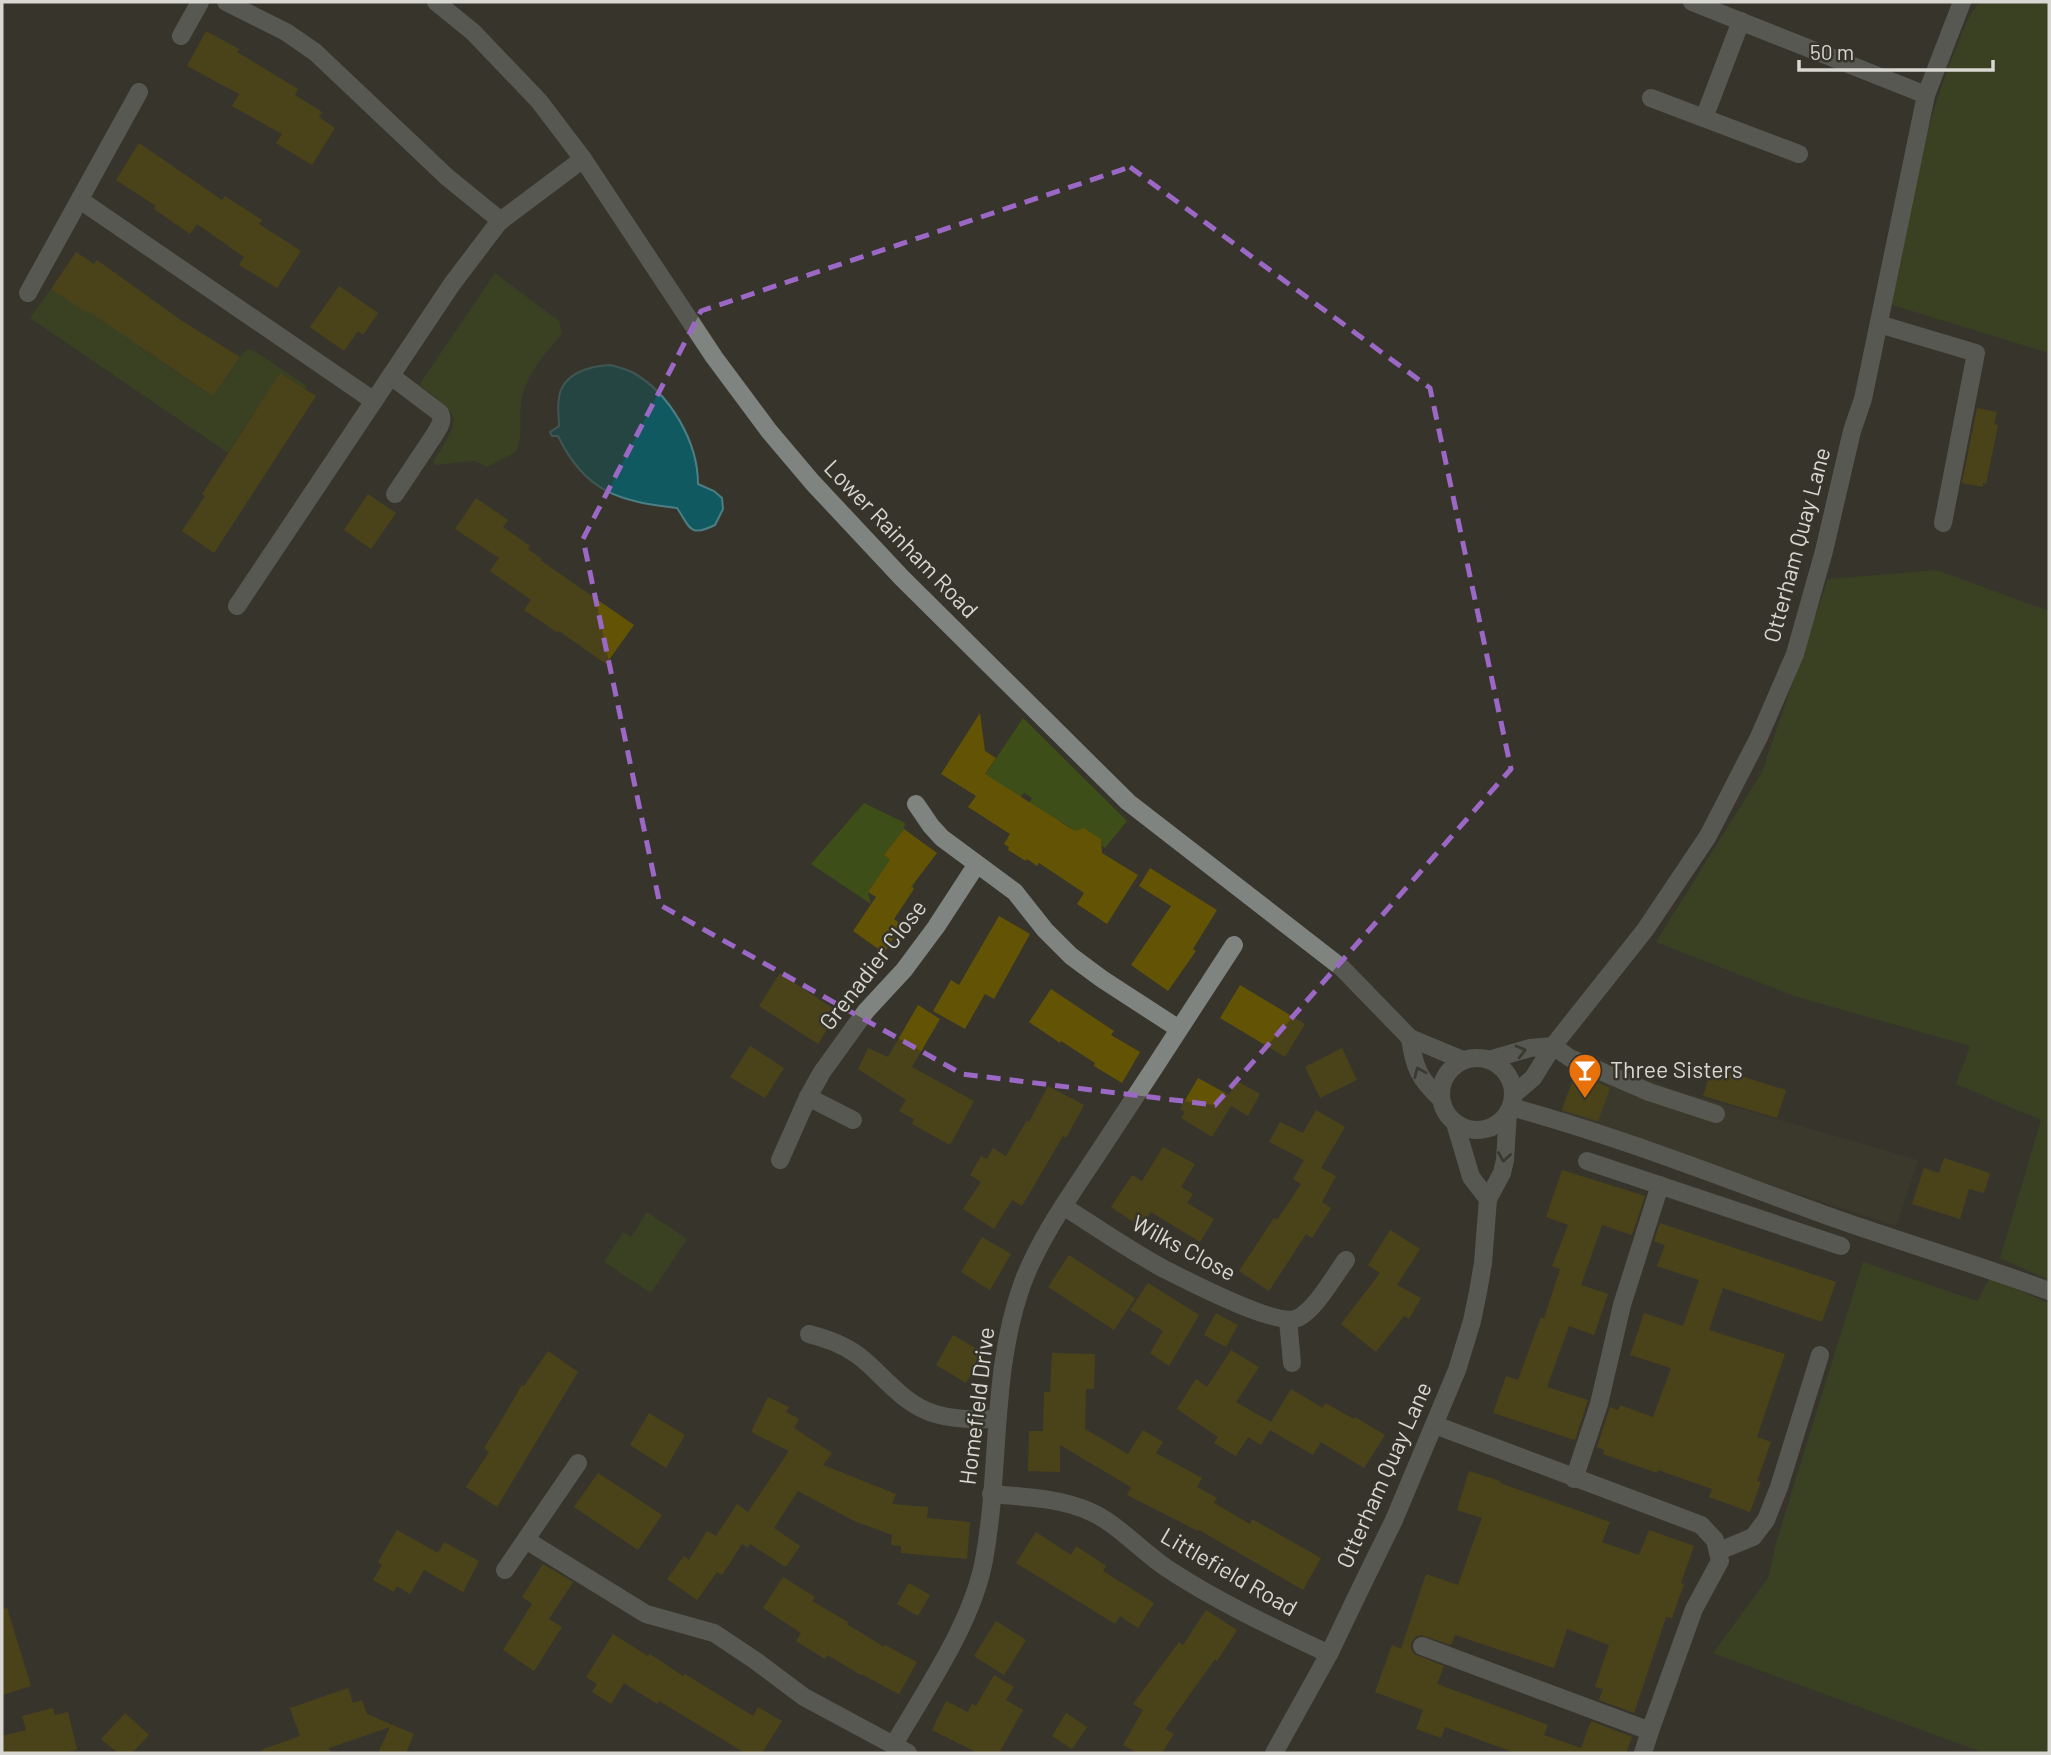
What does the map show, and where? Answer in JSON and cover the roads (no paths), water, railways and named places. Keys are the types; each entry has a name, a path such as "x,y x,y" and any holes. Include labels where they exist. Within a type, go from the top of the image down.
{"street":[{"path":"181,36 200,2"},
{"path":"226,2 286,32 315,52 447,177 500,221"},
{"name":"Lower Rainham Road","path":"436,2 472,32 539,101 583,159 731,381 785,451 852,526 1143,815 1342,968 1410,1038 1463,1060"},
{"path":"1692,2 1926,94"},
{"name":"Otterham Quay Lane","path":"1274,1753 1329,1654 1388,1532 1457,1370 1472,1321 1483,1263 1488,1199 1505,1160 1511,1104 1533,1078 1553,1046 1645,930 1708,836 1759,737 1795,654 1824,551 1852,431 1863,399 1926,94 1960,3"},
{"path":"1704,118 1741,21"},
{"path":"28,293 139,92"},
{"path":"1651,98 1799,153"},
{"path":"237,606 486,236 500,221 583,159"},
{"path":"80,200 374,401"},
{"path":"1879,324 1976,353 1943,523"},
{"path":"391,376 440,413 442,418 441,425 395,494"},
{"path":"916,804 942,838 1015,892 1045,930 1071,956 1179,1029"},
{"name":"Grenadier Close","path":"780,1160 822,1072 856,1024 904,970 977,864"},
{"name":"Homefield Drive","path":"901,1749 958,1633 974,1596 984,1561 1003,1355 1023,1282 1063,1206 1234,945"},
{"path":"1410,1038 1419,1074 1425,1084 1441,1099"},
{"path":"1489,1060 1530,1048 1553,1046 1570,1058 1649,1092 1716,1114"},
{"path":"1455,1123 1474,1130 1494,1126 1511,1104 1512,1084 1499,1065 1476,1058 1463,1060 1446,1076 1441,1099 1455,1123 1471,1177 1488,1199"},
{"path":"808,1097 853,1120"},
{"path":"1511,1104 2049,1292"},
{"path":"1587,1161 1841,1246"},
{"path":"1574,1479 1599,1404 1622,1305 1660,1185"},
{"name":"Wilks Close","path":"1063,1206 1163,1268 1261,1314 1288,1321"},
{"path":"1292,1363 1288,1321 1306,1311 1346,1260"},
{"path":"809,1334 838,1343 858,1356 896,1391 928,1411 973,1420 998,1419"},
{"path":"1719,1551 1749,1539 1765,1524 1820,1355"},
{"path":"1435,1425 1701,1525 1712,1535 1719,1551 1719,1564 1694,1609 1643,1753"},
{"path":"505,1570 578,1463"},
{"name":"Littlefield Road","path":"991,1494 1060,1502 1090,1511 1192,1585 1329,1654"},
{"path":"526,1539 646,1614 714,1633 804,1698 901,1749"},
{"path":"1422,1646 1650,1731"}],"water":[{"path":"611,365 632,372 646,381 670,406 693,452 698,484 722,498 723,509 715,525 695,530 688,525 677,508 637,502 606,490 592,482 580,470 558,436 552,436 550,432 559,426 558,401 565,382 586,369"}],"place":[{"name":"Three Sisters","path":"1585,1100"}]}
